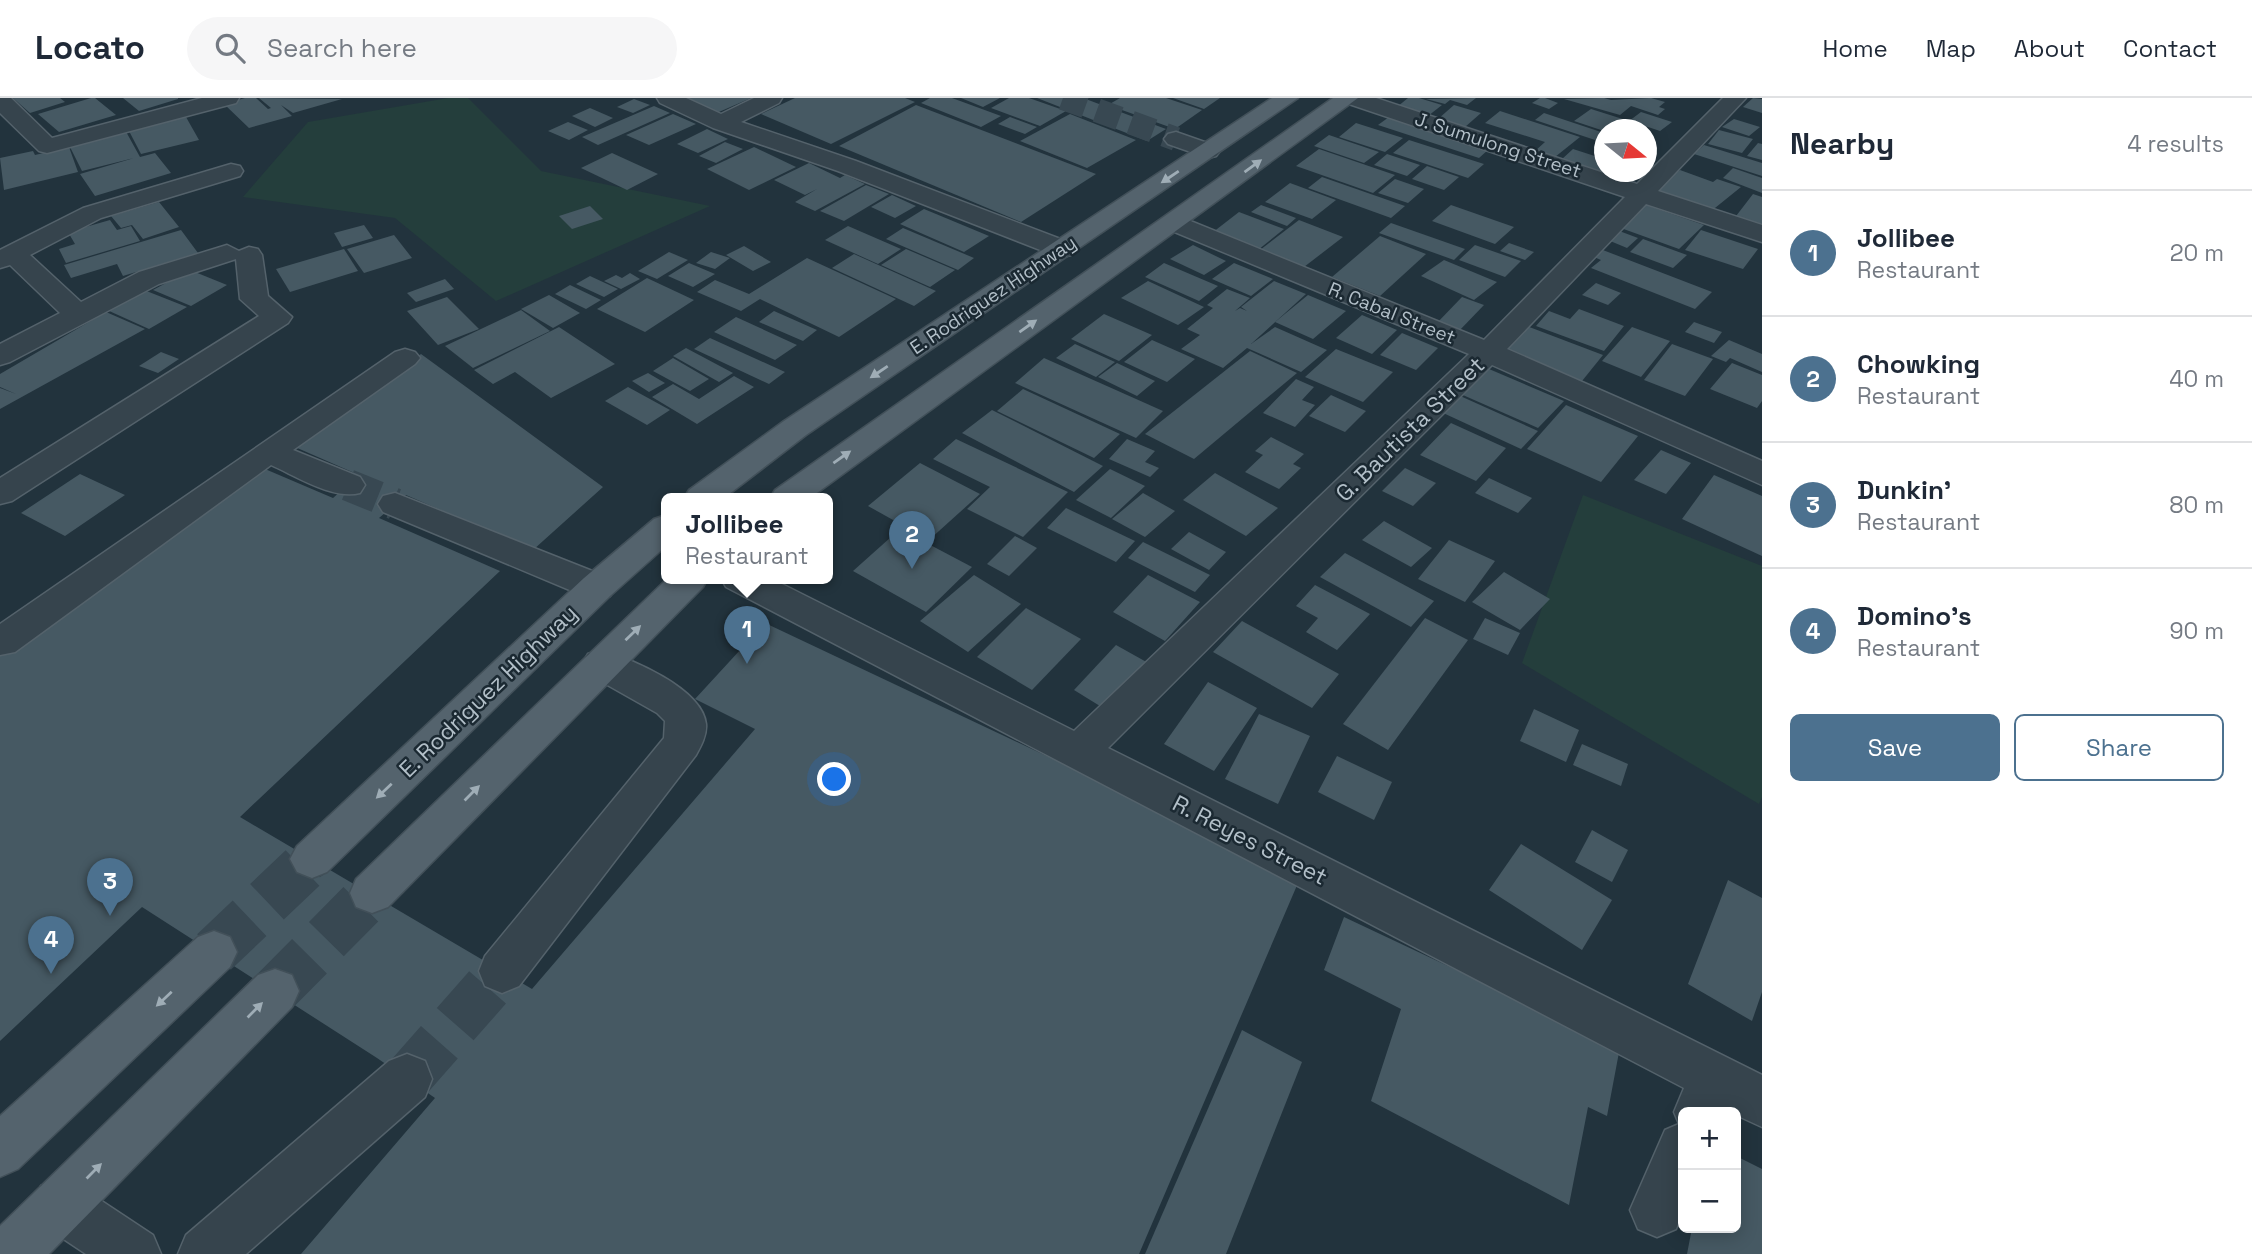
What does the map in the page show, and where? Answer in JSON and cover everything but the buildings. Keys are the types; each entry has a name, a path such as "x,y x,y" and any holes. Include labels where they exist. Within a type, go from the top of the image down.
{"main road":[{"name":"E. Rodriguez Highway","path":"708,493 795,428 1287,98"},
{"name":"E. Rodriguez Highway","path":"794,493 1347,98"},
{"name":"E. Rodriguez Highway","path":"312,859 597,587 661,532"},
{"path":"372,893 684,584"},
{"path":"0,1151 214,952"},
{"path":"11,1254 275,992"}],"street":[{"path":"0,100 46,145 228,98"},
{"path":"668,98 720,123 847,166 1062,249"},
{"path":"720,123 771,98"},
{"name":"J. Sumulong Street","path":"1354,98 1644,192 1762,234"},
{"name":"G. Bautista Street","path":"1078,752 1488,352 1735,98"},
{"path":"1176,139 1208,151"},
{"path":"78,314 7,257 92,213 231,171"},
{"name":"R. Cabal Street","path":"1174,223 1488,352 1762,474"},
{"path":"0,356 149,278 238,254 254,299 278,317 0,493"},
{"path":"2,642 405,358"},
{"path":"268,452 348,485"},
{"path":"395,504 597,587"},
{"name":"R. Reyes Street","path":"751,584 1078,752 1706,1095 1762,1102"},
{"path":"502,971 682,744 686,729 684,716 672,702 601,664"},
{"path":"205,1254 407,1079"},
{"path":"1657,1210 1678,1161"},
{"path":"60,1205 134,1254"}],"green space":[{"path":"448,98 468,98 541,171 710,206 496,301 395,218 243,197 308,122"},
{"path":"1583,495 1762,566 1762,797 1759,804 1522,663"}],"tunnel":[{"path":"1063,98 1176,139"},
{"path":"348,485 395,504"},
{"path":"214,952 311,860"},
{"path":"275,991 372,893"},
{"path":"407,1079 502,971"}],"place":[{"name":"Chowking","path":"912,569"},
{"name":"Jollibee","path":"747,664"},
{"name":"Dunkin'","path":"110,916"},
{"name":"Domino's","path":"51,974"}]}
